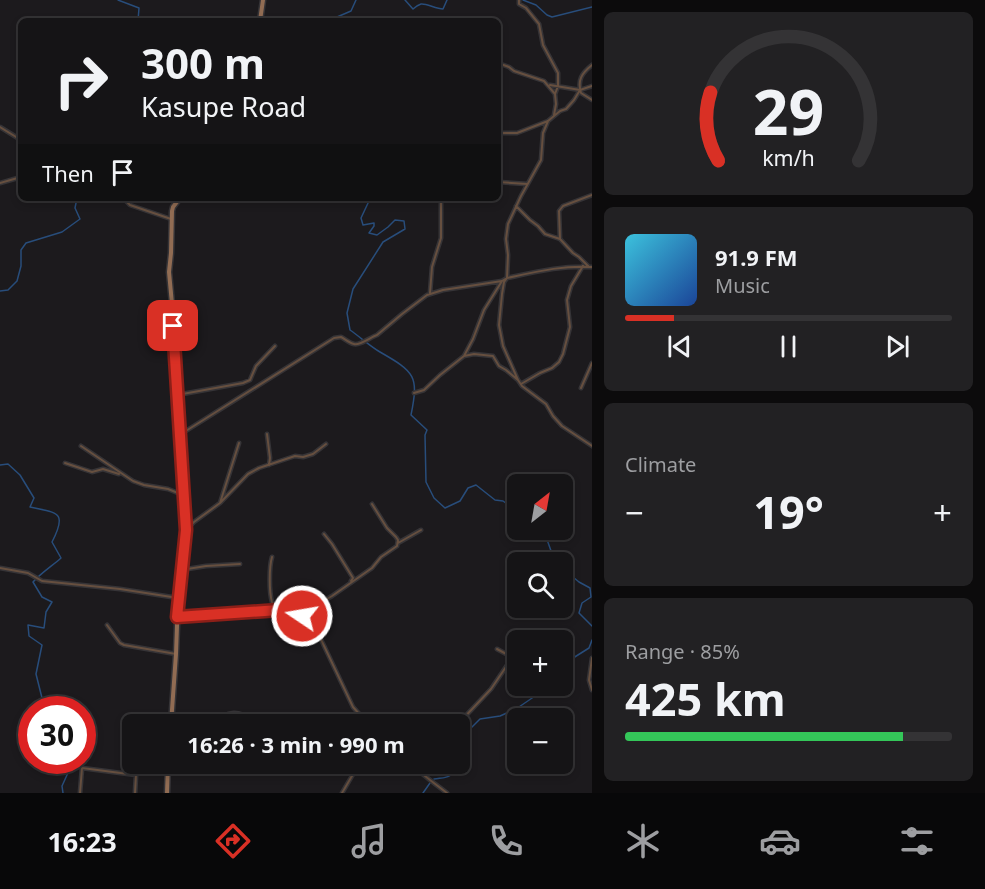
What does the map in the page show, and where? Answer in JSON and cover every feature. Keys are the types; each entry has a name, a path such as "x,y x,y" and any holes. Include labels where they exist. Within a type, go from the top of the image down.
{"street":[{"path":"260,18 263,0"},
{"path":"519,0 519,4 536,19 543,45 557,70 558,86 555,94 554,115"},
{"path":"501,64 539,79 555,94"},
{"path":"592,65 581,76 579,90 574,100 566,109 548,121 543,133 541,160 508,225 507,278 504,282 499,319 503,346 518,380 546,404 562,426 592,445"},
{"path":"548,85 579,90 592,86"},
{"path":"579,90 592,100"},
{"path":"501,133 517,133 548,121"},
{"path":"0,127 18,138"},
{"path":"0,183 18,178"},
{"path":"501,182 527,184"},
{"path":"560,239 559,211 563,206 592,195"},
{"path":"126,201 130,205 171,219"},
{"path":"172,714 178,598 186,530 169,272 171,219 173,207 178,201"},
{"path":"428,295 432,267 441,238 441,201"},
{"path":"516,207 545,234 560,239 590,266"},
{"path":"180,435 334,338 341,337 359,345 377,335 428,295 443,290 502,281 507,278 570,266 590,266"},
{"path":"521,384 559,362 570,327 567,300 571,286 583,266"},
{"path":"464,356 484,310 502,281"},
{"path":"177,395 250,380 256,366 275,346"},
{"path":"415,393 424,390 464,356 470,354 493,356 499,366 518,380"},
{"path":"581,388 592,363"},
{"path":"267,434 269,465"},
{"path":"220,503 239,443"},
{"path":"186,530 220,503 248,474 295,456 303,457 313,454 327,444"},
{"path":"81,446 140,484 168,489 183,495"},
{"path":"65,463 92,472 103,469 125,476"},
{"path":"372,504 398,543"},
{"path":"298,615 307,613 350,584 372,568 398,543 421,530"},
{"path":"324,534 353,578 350,584"},
{"path":"272,557 270,572 272,602 279,610"},
{"path":"181,570 240,564"},
{"path":"0,568 28,573 42,581 178,598"},
{"path":"177,617 279,610 298,615 309,621 317,631 358,714"},
{"path":"106,625 124,645 176,654"},
{"path":"467,714 491,689 510,661 510,656 497,649"},
{"path":"592,658 589,680 592,690"},
{"path":"80,793 82,768 136,775 135,793"},
{"path":"167,793 168,774"},
{"path":"342,793 353,774"},
{"path":"422,774 447,793"}],"waterway":[{"path":"118,0 139,8 138,18"},
{"path":"338,18 351,11 356,0"},
{"path":"405,0 413,9 423,4 443,9 447,0"},
{"path":"523,0 536,5 552,17 592,7"},
{"path":"0,291 8,290 17,281 21,266 21,250 26,243 62,232 80,219 75,208 76,201"},
{"path":"369,201 361,218 363,225 374,223 369,233 377,235 395,220 404,221 405,229 383,242 353,289 347,313 350,330 401,365 412,376 414,392 411,415 427,430 425,435 426,482 434,498 445,508 460,501 468,488 476,485 495,500 507,504"},
{"path":"0,465 8,464 20,475 34,498 30,507 53,513 59,519 57,532 52,542 61,558 33,582 42,597 52,602 46,612 44,628 28,625 29,636 42,645 36,674 42,696"},
{"path":"547,540 551,552"},
{"path":"573,577 590,588 591,597 582,603 579,613 592,626"},
{"path":"573,658 589,648 592,640"},
{"path":"470,729 480,719 500,716 516,709 535,696"},
{"path":"63,793 62,786 67,774"},
{"path":"434,779 452,774"},
{"path":"423,793 430,783"}],"route":[{"path":"173,326 186,530 177,617 279,610 302,616"}]}
